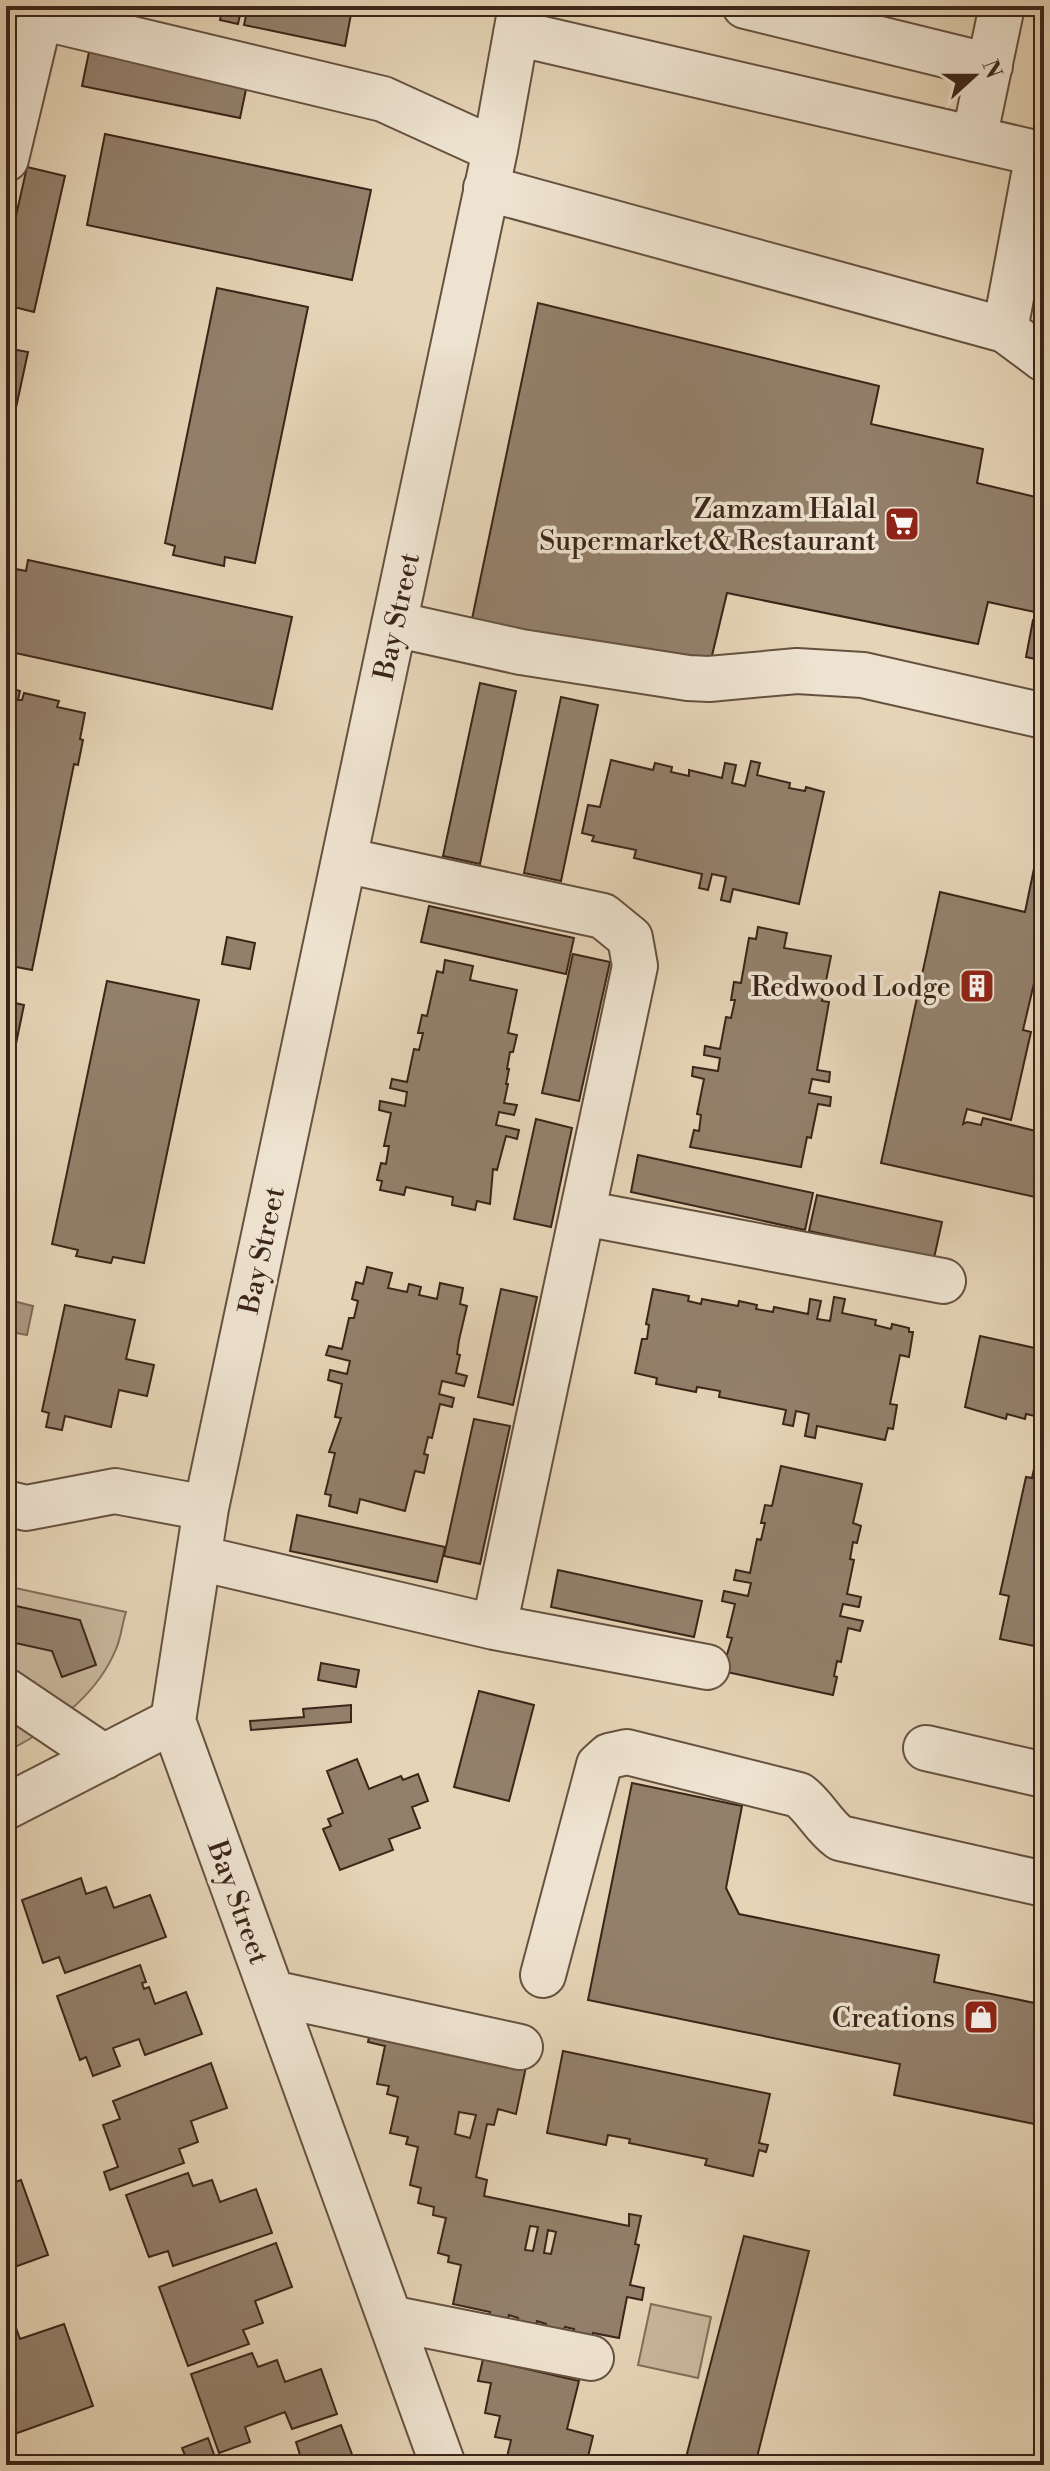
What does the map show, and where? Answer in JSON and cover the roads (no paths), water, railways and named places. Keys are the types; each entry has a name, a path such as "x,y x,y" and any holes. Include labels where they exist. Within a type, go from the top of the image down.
{"street":[{"path":"974,139 1002,6"},
{"path":"772,9 891,24 990,66"},
{"path":"6,159 40,17 383,99 490,169 1005,330 1044,359"},
{"path":"519,19 1041,154 1005,330"},
{"name":"Bay Street","path":"443,2465 173,1721 206,1508 490,169 519,19"},
{"path":"394,624 521,652 688,678 797,671 863,675 1044,716"},
{"path":"344,860 603,916 630,938 635,966 494,1627"},
{"path":"583,1213 943,1281"},
{"path":"6,1503 26,1508 115,1491 206,1508"},
{"path":"199,1558 494,1627 707,1667"},
{"path":"6,1691 104,1757"},
{"path":"6,1807 173,1721"},
{"path":"926,1748 1044,1775"},
{"path":"543,1975 599,1765 609,1756 627,1752 799,1795 810,1804 829,1830 840,1838 1044,1884"},
{"path":"272,1993 520,2047"},
{"path":"390,2318 591,2358"}],"place":[{"name":"Zamzam Halal Supermarket & Restaurant","path":"902,524"},
{"name":"Redwood Lodge","path":"977,986"},
{"name":"Creations","path":"981,2017"}]}
